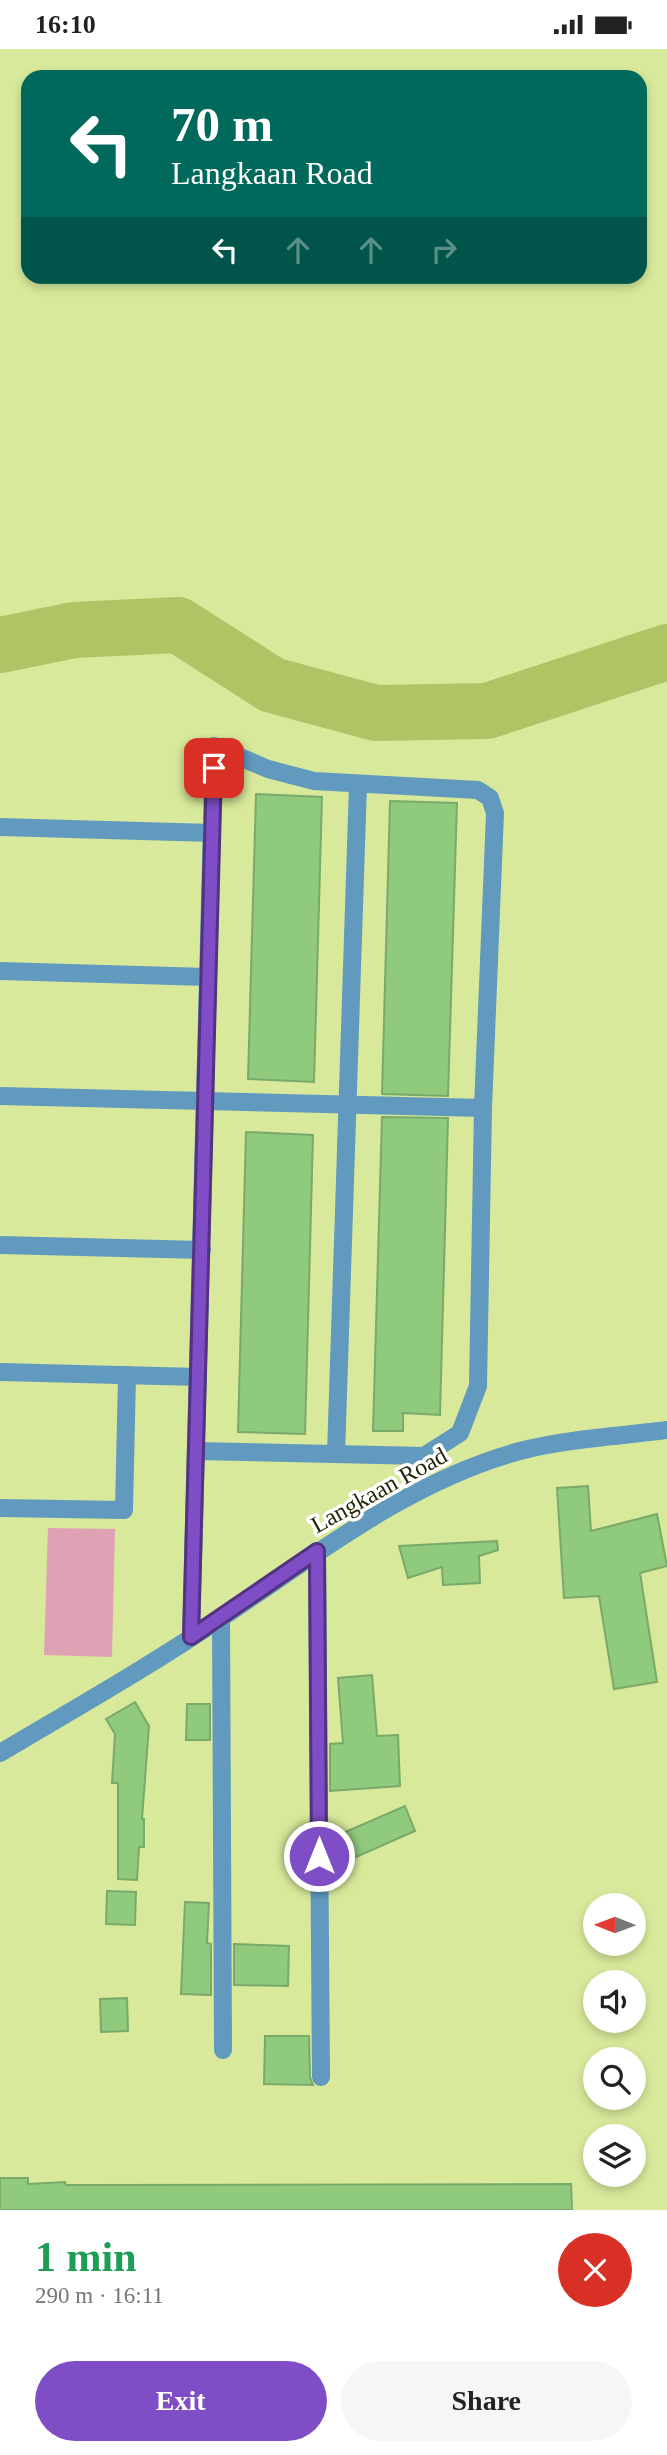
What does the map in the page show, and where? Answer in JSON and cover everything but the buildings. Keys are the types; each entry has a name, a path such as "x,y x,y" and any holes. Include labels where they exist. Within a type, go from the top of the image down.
{"street":[{"path":"191,1637 214,746 268,769 314,781 478,790 490,798 495,813 483,1108 478,1386 460,1433 424,1456 196,1451"},
{"path":"337,1454 358,785"},
{"path":"0,827 212,833"},
{"path":"0,971 208,977"},
{"path":"0,1096 483,1108"},
{"path":"0,1245 202,1250"},
{"path":"0,1372 198,1377"},
{"path":"0,1508 124,1510 127,1375"},
{"name":"Langkaan Road","path":"0,1753 221,1619 317,1551 375,1516 453,1475 522,1450 667,1430"},
{"path":"317,1551 321,2077"},
{"path":"221,1619 223,2050"}],"shaded area":[{"path":"48,1528 115,1529 112,1657 44,1655"}],"waterway":[{"path":"0,645 74,630 178,625 272,685 376,713 487,711 667,652"}],"route":[{"path":"214,768 191,1637 317,1551 319,1856"}]}
